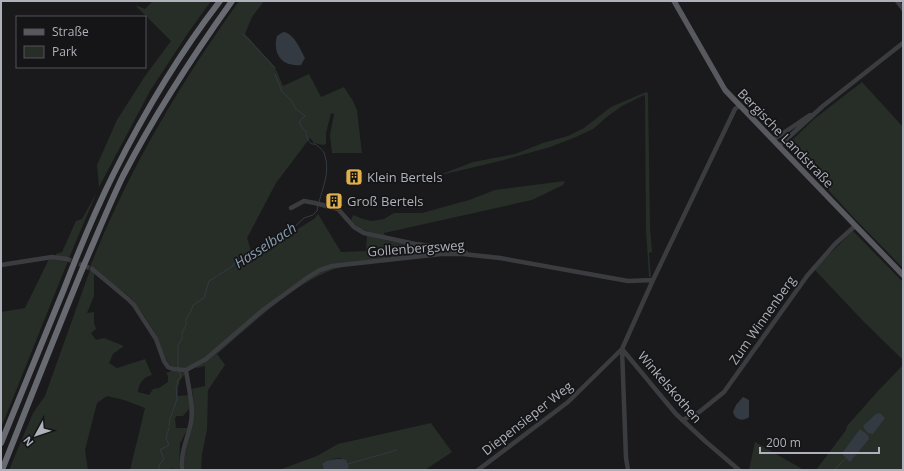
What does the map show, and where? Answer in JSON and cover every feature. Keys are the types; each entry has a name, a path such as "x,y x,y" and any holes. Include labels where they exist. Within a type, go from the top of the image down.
{"highway":[{"path":"1,443 94,215 130,140 189,44 220,1"},
{"path":"2,470 75,286 123,177 157,114 197,50 232,1"}],"main road":[{"name":"Bergische Landstraße","path":"674,1 721,84 739,106 903,275"}],"street":[{"path":"897,1 903,9"},
{"path":"773,140 823,106 903,43"},
{"path":"628,470 626,458 622,349 652,280 735,109 739,106"},
{"path":"779,146 823,106"},
{"path":"291,208 304,201 318,203 341,211 351,224 364,233 415,244 462,251 469,254"},
{"name":"Zum Winnenberg","path":"682,420 698,414 724,392 806,276 835,244 855,226"},
{"name":"Gollenbergsweg","path":"92,270 134,305 156,339 166,364 173,369 184,369 206,359 263,310 320,270 339,265 441,254 469,254 500,258 628,281 652,280"},
{"path":"1,266 52,257 67,259"},
{"name":"Winkelskothen","path":"622,349 676,414 739,470"},
{"name":"Diepensieper Weg","path":"478,470 568,402 622,349"},
{"path":"182,470 182,456 189,432 192,413 184,369"}],"green space":[{"path":"153,1 211,1 150,91 99,187 97,165 117,120 145,76 171,41 135,5 145,9"},
{"path":"239,1 264,1 252,17 245,34 275,67 283,86 309,74 321,97 344,87 357,110 362,153 332,153 330,135 334,114 331,113 326,133 326,144 323,145 314,143 310,138 276,183 247,238 253,257 264,253 280,240 314,219 318,214 341,252 366,251 367,235 389,241 461,252 325,268 264,307 204,359 187,368 172,367 165,357 152,328 130,297 90,267 121,197 156,130 196,64"},
{"path":"862,82 903,127 903,268 854,218 787,145 814,119"},
{"path":"646,92 648,93 650,228 652,252 649,253 651,277 649,277 646,230 644,95 622,106 593,129 576,137 550,147 504,160 437,176 473,162 515,154 543,143 568,136 584,128 611,107"},
{"path":"565,181 563,185 532,200 384,233 385,236 360,229 351,221 353,215 372,221 384,219 394,213 422,213 469,200 495,190"},
{"path":"97,192 1,428 1,312 25,308 49,259 56,259 56,254 62,252 76,221 82,219"},
{"path":"853,231 903,282 903,360 864,322 814,269"},
{"path":"333,267 342,267 309,281 292,292 217,354 225,365 208,390 207,430 202,454 201,470 183,470 183,463 193,417 192,389 205,386 205,366 195,367 263,311 317,273"},
{"path":"90,270 94,273 94,296 87,313 94,312 94,323 96,329 91,333 96,340 104,338 124,346 113,354 109,363 117,368 145,359 152,375 146,377 142,381 138,392 149,395 153,389 159,388 168,382 168,376 166,373 171,371 187,372 180,380 178,386 178,396 189,395 189,409 183,416 177,416 175,418 176,428 188,428 180,443 179,470 175,470 173,468 169,470 130,470 145,408 124,400 107,396 97,403 85,450 88,470 9,470 33,413 45,396"},
{"path":"903,365 903,470 816,470 846,430 847,426"},
{"path":"431,423 452,452 425,470 348,470 349,466 347,462 339,458 324,463 322,465 324,470 279,470 317,456 338,444"},
{"path":"755,442 804,470 749,470"}],"shaded area":[{"path":"283,32 290,35 299,46 305,58 301,65 289,64 277,54 277,36"},
{"path":"743,397 749,400 749,417 742,420 737,418 733,412 736,405"},
{"path":"880,413 885,418 873,434 868,433 863,426 876,414"},
{"path":"860,429 868,435 869,439 850,462 843,455 843,452"},
{"path":"343,459 346,460 349,466 348,470 324,470 322,464 324,462"}],"waterway":[{"name":"Hasselbach","path":"242,34 275,68"},
{"name":"Hasselbach","path":"275,74 282,92 291,100 296,109 305,116 299,122 306,131 308,140 310,143 315,144 320,148 324,154 327,168 319,202"},
{"name":"Hasselbach","path":"178,368 178,345 182,339 186,319 193,305 204,298 209,281 233,266 235,262 240,261 243,257 259,249 271,240 275,240 276,238 286,235 304,218 313,215 317,211 318,205"},
{"name":"Hasselbach","path":"169,426 177,399 177,381 181,377 179,371"},
{"name":"Hasselbach","path":"159,470 159,465 164,459 160,450 169,445 166,438 169,428"},
{"path":"348,464 397,450"},
{"path":"834,470 846,458"}],"tunnel":[{"path":"67,259 92,269"}],"place":[{"name":"Klein Bertels","path":"354,177"},
{"name":"Groß Bertels","path":"334,201"}]}
